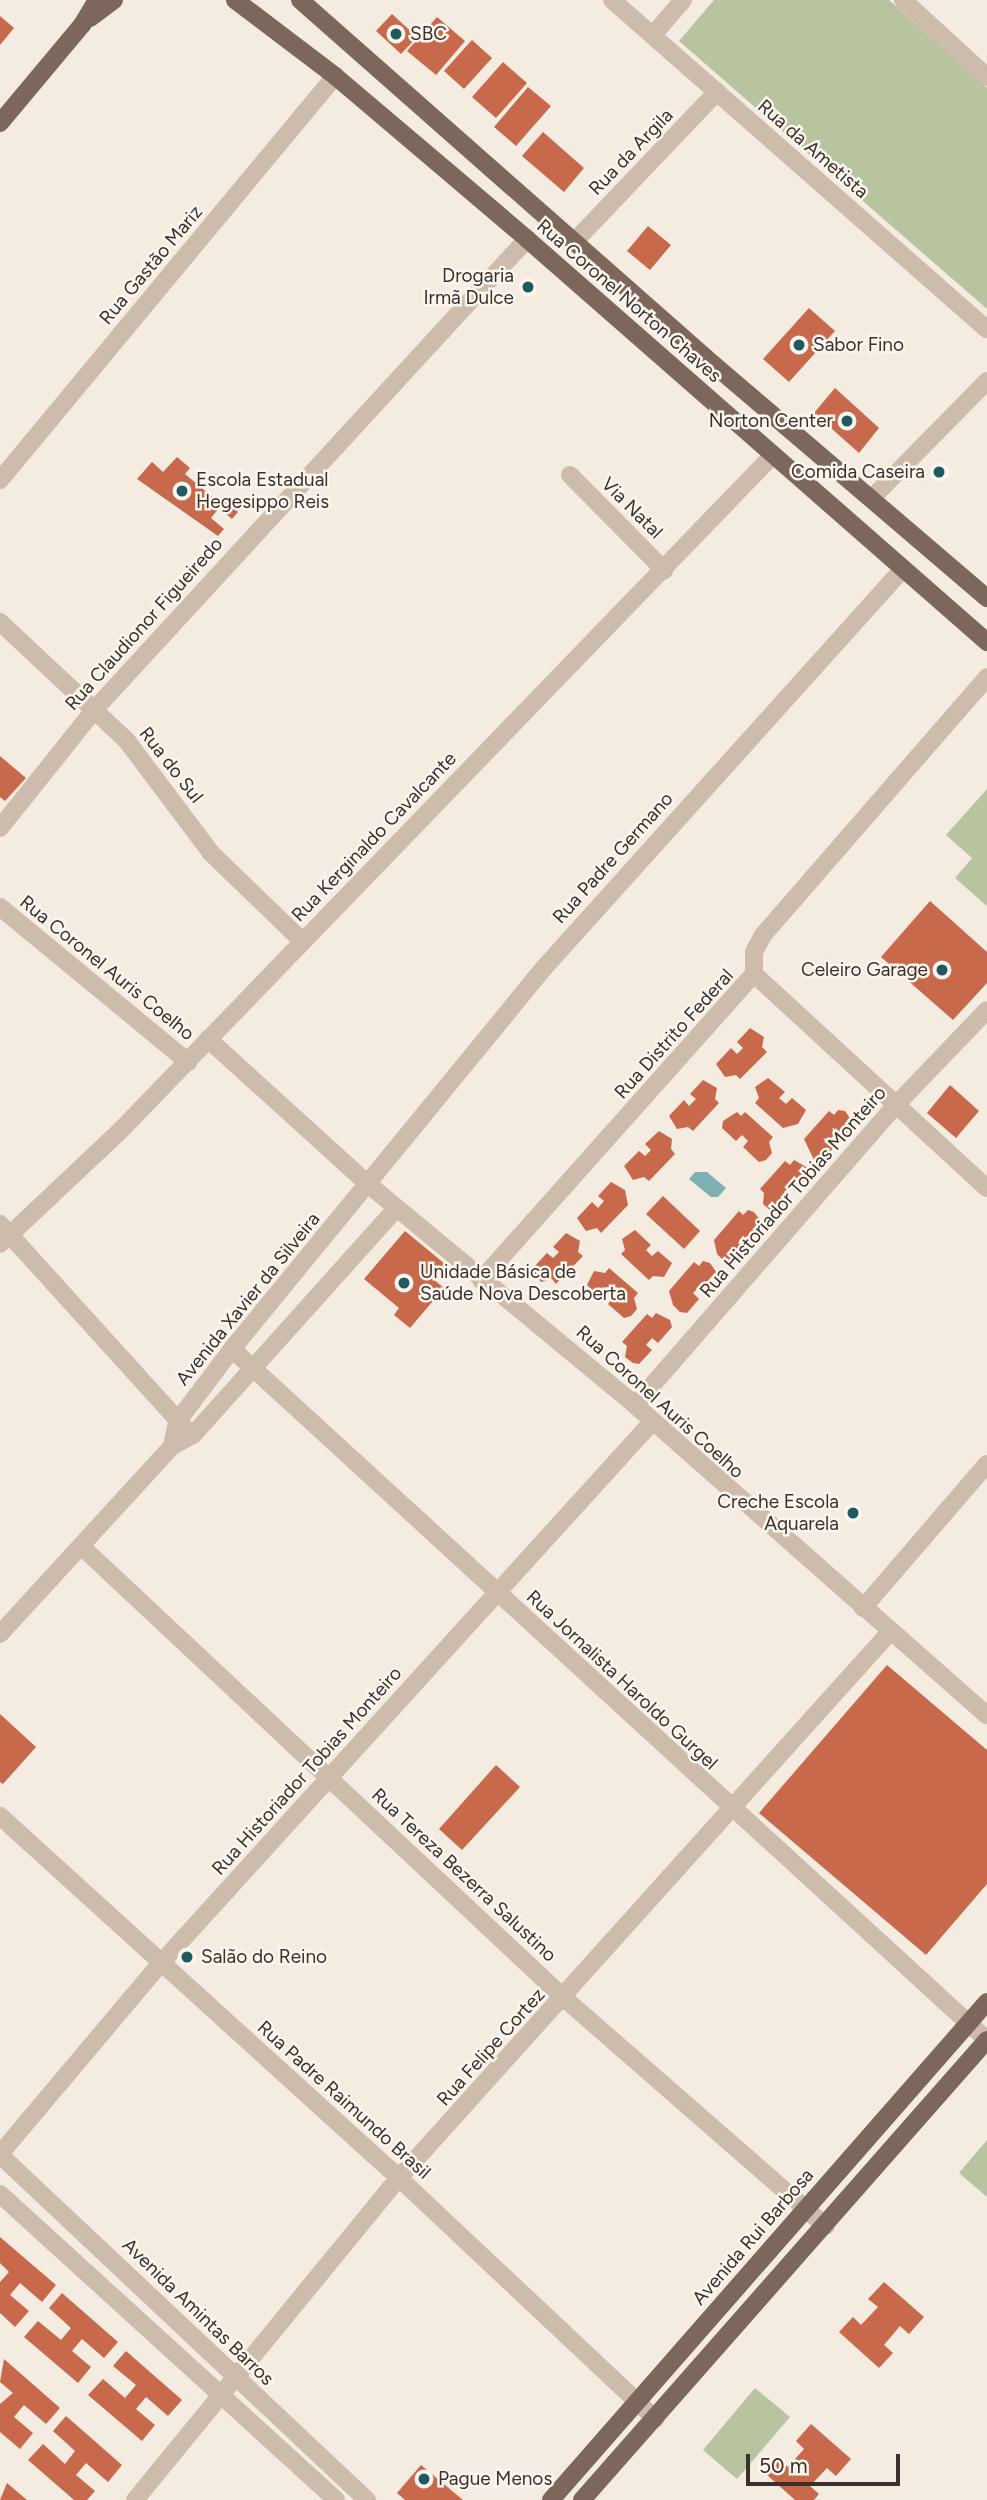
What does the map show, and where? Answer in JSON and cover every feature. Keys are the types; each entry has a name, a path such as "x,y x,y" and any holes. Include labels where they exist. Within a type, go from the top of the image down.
{"main road":[{"path":"0,123 82,24 97,0"},
{"path":"82,24 114,0"},
{"name":"Rua Coronel Norton Chaves","path":"235,0 335,76 527,239 987,642"},
{"name":"Rua Coronel Norton Chaves","path":"300,0 706,358 987,598"},
{"path":"685,378 680,367 686,355 693,352 706,358"},
{"path":"936,599 956,600 959,575"},
{"name":"Avenida Rui Barbosa","path":"551,2500 987,2002"},
{"path":"582,2500 987,2040"}],"street":[{"name":"Rua da Ametista","path":"612,0 987,329"},
{"path":"653,35 683,0"},
{"path":"903,0 985,70"},
{"name":"Rua Gastão Mariz","path":"0,480 335,76"},
{"name":"Rua da Argila","path":"575,241 717,92"},
{"name":"Rua Claudionor Figueiredo","path":"0,828 95,709 527,239"},
{"path":"872,498 987,381"},
{"name":"Rua Kerginaldo Cavalcante","path":"3,1235 188,1062 773,455"},
{"name":"Via Natal","path":"570,475 664,570"},
{"name":"Rua Padre Germano","path":"368,1184 543,969 902,570"},
{"name":"Rua do Sul","path":"0,622 127,741 211,853 302,941"},
{"name":"Rua Distrito Federal","path":"481,1280 754,974 754,952 763,935 987,677"},
{"name":"Rua Coronel Auris Coelho","path":"0,907 188,1062"},
{"path":"754,974 894,1107 987,1188"},
{"name":"Rua Historiador Tobias Monteiro","path":"635,1405 894,1107 987,1010"},
{"name":"Rua Coronel Auris Coelho","path":"208,1039 368,1184 635,1405 987,1715"},
{"name":"Avenida Xavier da Silveira","path":"172,1446 177,1422 232,1349 368,1184"},
{"path":"0,1634 172,1446 193,1434 397,1208"},
{"path":"3,1235 177,1422 193,1434"},
{"name":"Rua Jornalista Haroldo Gurgel","path":"232,1349 987,2040"},
{"name":"Rua Historiador Tobias Monteiro","path":"0,2154 160,1963 653,1421"},
{"path":"863,1608 987,1464"},
{"name":"Rua Tereza Bezerra Salustino","path":"81,1546 564,1998 825,2226"},
{"name":"Rua Felipe Cortez","path":"135,2500 399,2178 564,1998 890,1632"},
{"name":"Rua Padre Raimundo Brasil","path":"0,1816 399,2178 656,2419"},
{"name":"Avenida Amintas Barros","path":"0,2154 120,2263 235,2379 367,2500"},
{"path":"0,2194 336,2500"}],"green space":[{"path":"714,0 889,0 987,88 987,309 679,41"},
{"path":"987,789 987,906 955,878 972,858 946,835"},
{"path":"987,2140 987,2197 959,2173"},
{"path":"755,2388 790,2417 737,2479 703,2450"}],"water":[{"path":"695,1172 707,1172 726,1188 718,1197 711,1197 689,1179"}],"building":[{"name":"SBC","path":"392,14 417,37 401,54 376,31"},
{"path":"0,16 14,28 0,45"},
{"path":"437,17 465,41 436,75 407,51"},
{"path":"472,40 492,58 464,89 444,71"},
{"path":"503,62 527,83 496,118 472,97"},
{"path":"528,87 551,106 516,146 494,127"},
{"path":"543,132 584,168 564,192 522,156"},
{"path":"648,226 671,245 650,270 627,251"},
{"name":"Sabor Fino","path":"809,308 835,331 789,382 763,359"},
{"name":"Norton Center","path":"835,388 879,428 859,453 814,413"},
{"name":"Escola Estadual Hegesippo Reis","path":"177,457 190,468 185,474 223,506 226,502 238,512 232,519 219,508 211,518 224,529 218,536 137,479 152,462 163,472"},
{"path":"0,756 26,778 5,801 0,797"},
{"name":"Celeiro Garage","path":"930,901 987,952 987,983 953,1020 881,957"},
{"path":"750,1028 764,1037 762,1047 767,1052 740,1079 736,1075 725,1077 716,1064 731,1048 737,1054 743,1048 737,1042"},
{"path":"768,1078 785,1092 779,1098 786,1104 792,1098 806,1110 798,1124 783,1128 755,1103 759,1098 755,1087"},
{"path":"703,1080 717,1088 715,1099 719,1103 693,1131 688,1127 677,1129 669,1116 684,1100 689,1106 696,1099 690,1094"},
{"path":"950,1085 979,1111 956,1138 927,1113"},
{"path":"838,1110 845,1111 854,1124 840,1141 834,1135 828,1142 834,1147 821,1162 814,1160 804,1139 829,1111 834,1115"},
{"path":"737,1112 741,1116 745,1112 773,1137 769,1142 772,1153 766,1160 759,1162 743,1147 748,1141 742,1135 736,1141 722,1128 723,1121"},
{"path":"659,1131 672,1139 671,1149 675,1154 649,1181 644,1177 633,1180 624,1166 639,1151 645,1156 651,1150 645,1144"},
{"path":"794,1160 808,1168 810,1174 795,1191 790,1186 784,1192 790,1197 777,1212 770,1210 763,1204 764,1193 760,1189 785,1161 790,1165"},
{"path":"611,1182 625,1190 628,1205 601,1233 597,1228 586,1231 577,1218 592,1202 598,1208 604,1201 598,1196"},
{"path":"663,1196 700,1231 684,1249 646,1214"},
{"path":"748,1210 754,1212 764,1225 749,1241 743,1236 738,1243 744,1248 731,1262 724,1261 717,1254 714,1240 739,1211 743,1215"},
{"path":"635,1230 651,1245 646,1250 652,1256 658,1251 672,1263 664,1277 653,1276 649,1280 621,1254 625,1250 622,1239"},
{"name":"Unidade Básica de Saúde Nova Descoberta","path":"405,1231 445,1264 433,1279 444,1288 410,1328 394,1315 399,1308 364,1279"},
{"path":"566,1233 580,1241 578,1252 583,1256 556,1284 552,1279 541,1282 532,1269 547,1253 553,1258 559,1252 553,1247"},
{"path":"703,1261 710,1263 719,1276 705,1292 699,1287 693,1293 699,1299 687,1313 680,1312 673,1305 669,1291 694,1262 699,1266"},
{"path":"609,1268 638,1293 634,1298 637,1309 631,1316 624,1318 608,1304 613,1298 606,1292 601,1298 587,1285 594,1271 605,1273"},
{"path":"656,1313 670,1320 672,1327 658,1343 652,1338 646,1345 652,1350 639,1364 633,1363 625,1357 627,1346 622,1342 647,1314 652,1318"},
{"path":"887,1665 987,1750 987,1884 926,1955 759,1813"},
{"path":"0,1714 36,1747 3,1784 0,1782"},
{"path":"496,1765 520,1787 462,1850 439,1829"},
{"path":"0,2237 56,2285 42,2302 20,2283 10,2295 29,2311 15,2327 0,2313 0,2282 9,2272 0,2263"},
{"path":"884,2282 924,2317 909,2334 900,2326 884,2345 893,2353 879,2368 839,2332 853,2317 861,2325 878,2307 868,2299"},
{"path":"62,2293 118,2342 104,2358 82,2339 72,2351 91,2367 78,2383 24,2337 38,2321 61,2340 71,2328 49,2308"},
{"path":"126,2351 182,2400 168,2416 146,2397 136,2409 155,2425 142,2441 88,2395 103,2379 125,2398 136,2385 113,2366"},
{"path":"4,2359 60,2408 46,2424 24,2405 14,2417 33,2433 20,2449 0,2432 0,2404 13,2393 0,2382"},
{"path":"66,2416 122,2465 108,2482 86,2463 76,2475 95,2491 87,2500 74,2500 28,2460 43,2444 65,2464 75,2451 53,2431"},
{"path":"811,2424 851,2459 836,2476 827,2468 810,2486 819,2494 814,2500 795,2500 766,2474 779,2459 788,2467 804,2449 796,2441"},
{"name":"Pague Menos","path":"421,2465 463,2500 405,2500 397,2493"},
{"path":"7,2483 27,2500 0,2500"}],"place":[{"name":"SBC","path":"396,34"},
{"name":"Drogaria Irmã Dulce","path":"528,287"},
{"name":"Sabor Fino","path":"799,345"},
{"name":"Norton Center","path":"847,421"},
{"name":"Comida Caseira","path":"939,472"},
{"name":"Escola Estadual Hegesippo Reis","path":"182,491"},
{"name":"Celeiro Garage","path":"942,970"},
{"name":"Unidade Básica de Saúde Nova Descoberta","path":"404,1283"},
{"name":"Creche Escola Aquarela","path":"853,1513"},
{"name":"Salão do Reino","path":"187,1957"},
{"name":"Pague Menos","path":"424,2479"}]}
